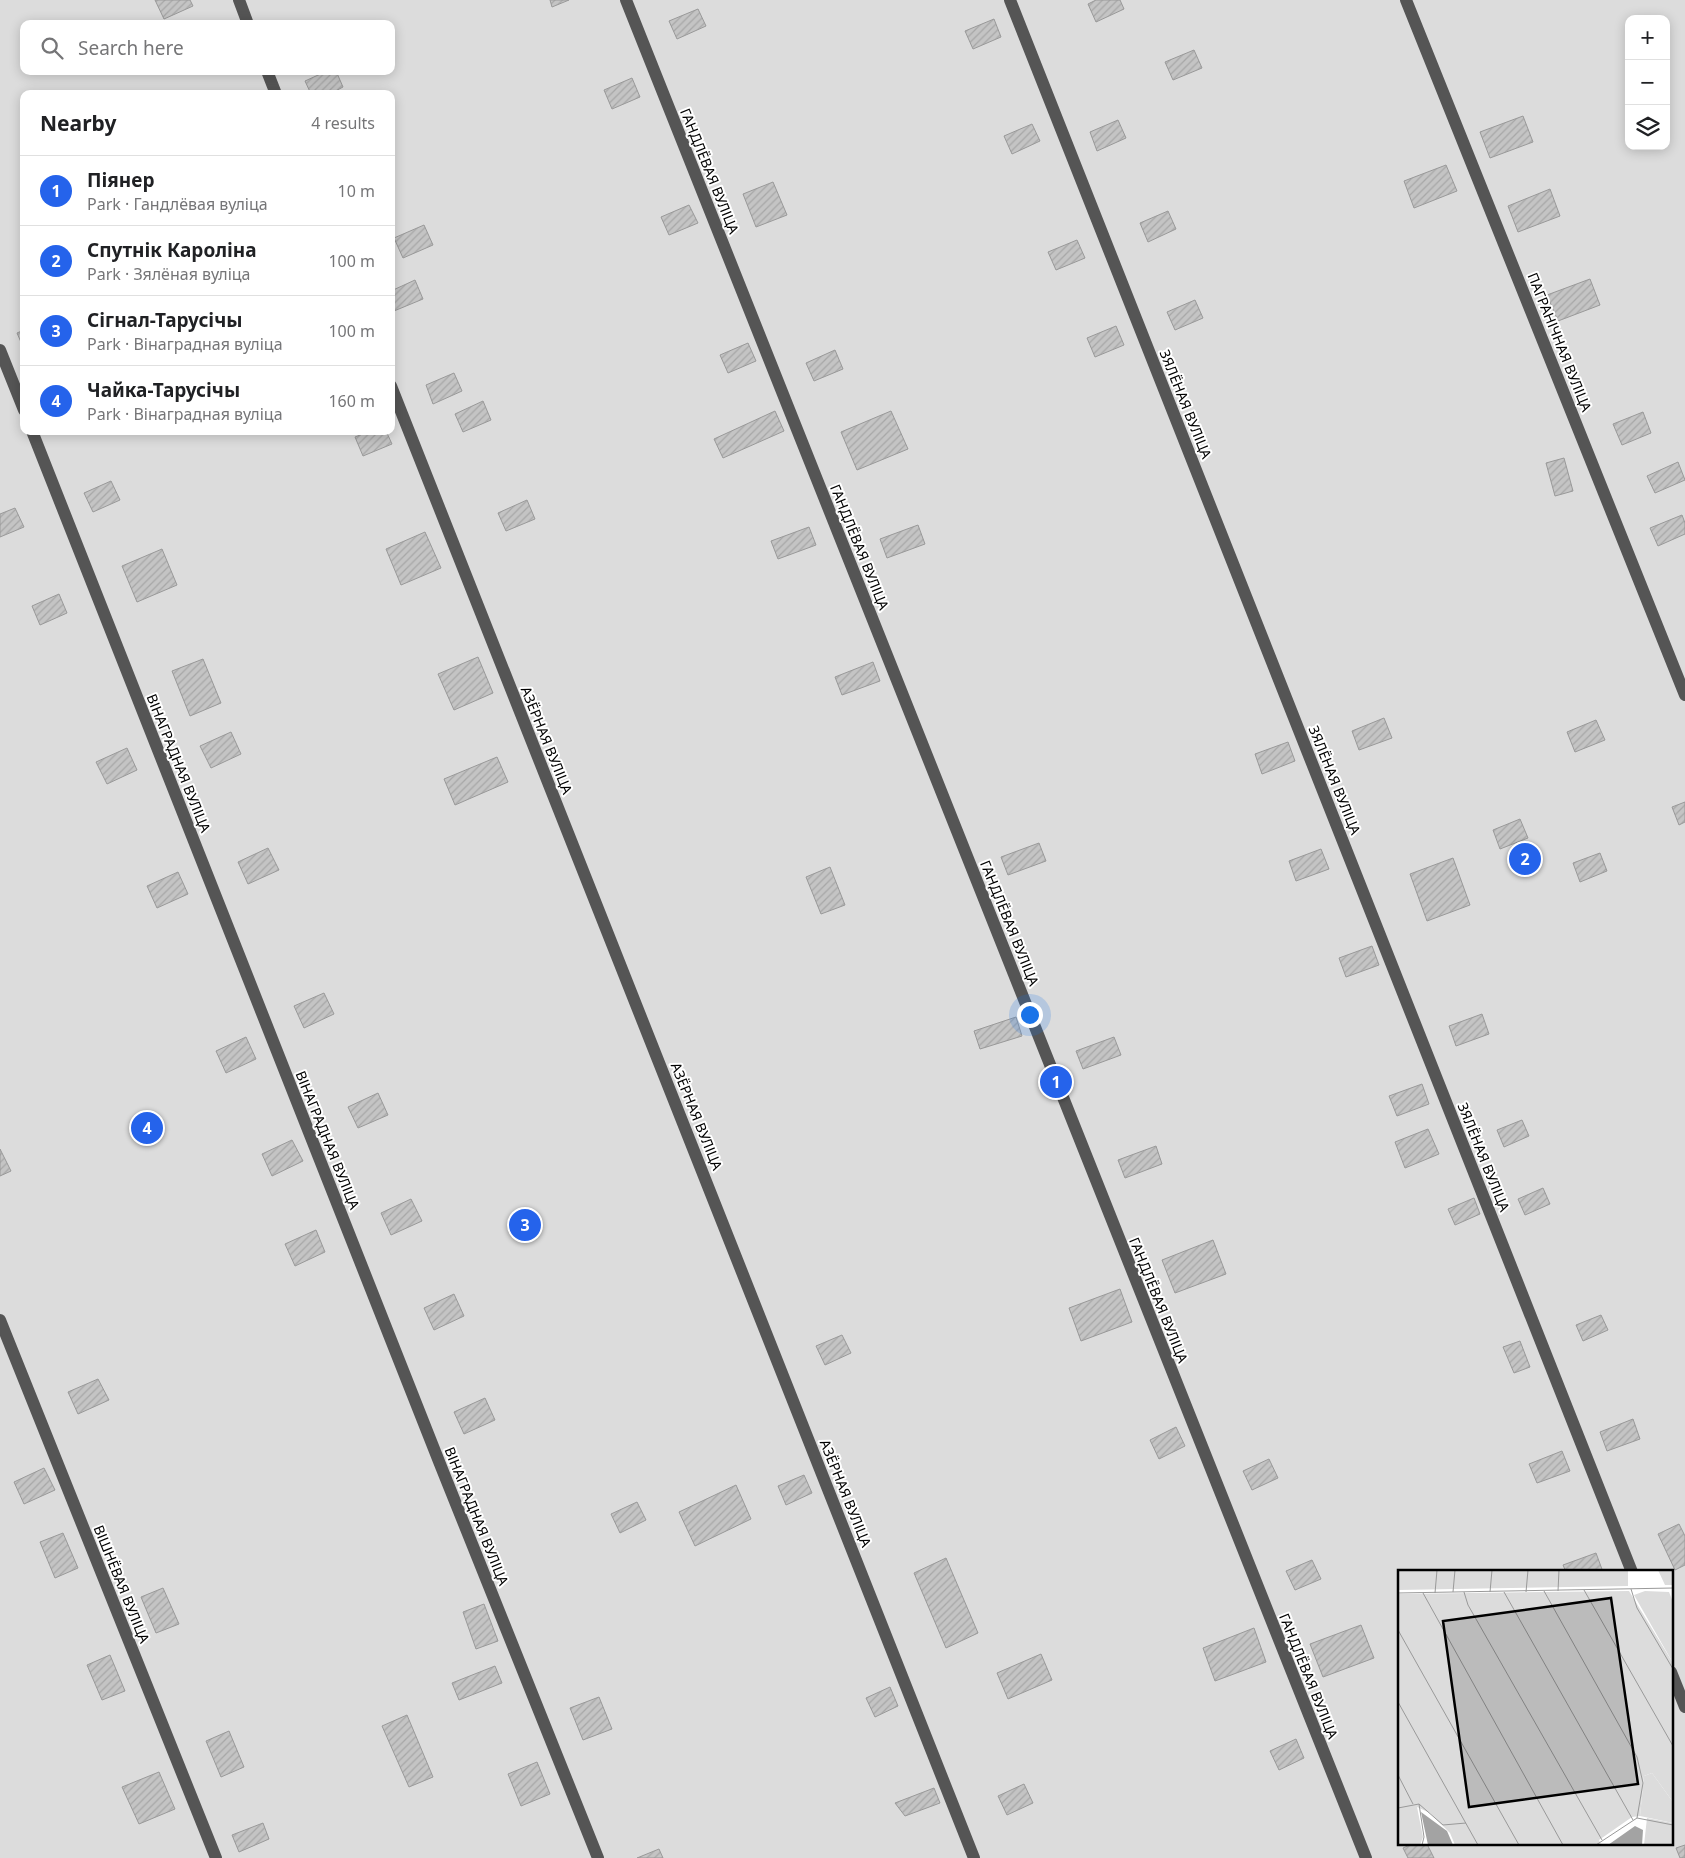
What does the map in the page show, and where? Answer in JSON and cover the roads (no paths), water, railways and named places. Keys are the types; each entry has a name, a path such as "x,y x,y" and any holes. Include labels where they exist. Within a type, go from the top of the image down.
{"street":[{"path":"238,0 246,20"},
{"name":"ГАНДЛЁВАЯ ВУЛІЦА","path":"626,0 1366,1858"},
{"name":"ЗЯЛЁНАЯ ВУЛІЦА","path":"1010,0 1631,1570"},
{"name":"ПАГРАНІЧНАЯ ВУЛІЦА","path":"1406,0 1685,695"},
{"path":"269,75 274,90"},
{"path":"0,350 20,400"},
{"name":"АЗЁРНАЯ ВУЛІЦА","path":"395,396 974,1858"},
{"name":"ВІНАГРАДНАЯ ВУЛІЦА","path":"34,435 440,1464 598,1858"},
{"name":"ВІШНЁВАЯ ВУЛІЦА","path":"0,1320 216,1858"},
{"path":"1672,1674 1685,1707"}],"place":[{"name":"Спутнік Кароліна","path":"1525,859"},
{"name":"Піянер","path":"1056,1082"},
{"name":"Чайка-Тарусічы","path":"147,1128"},
{"name":"Сігнал-Тарусічы","path":"525,1225"}]}
